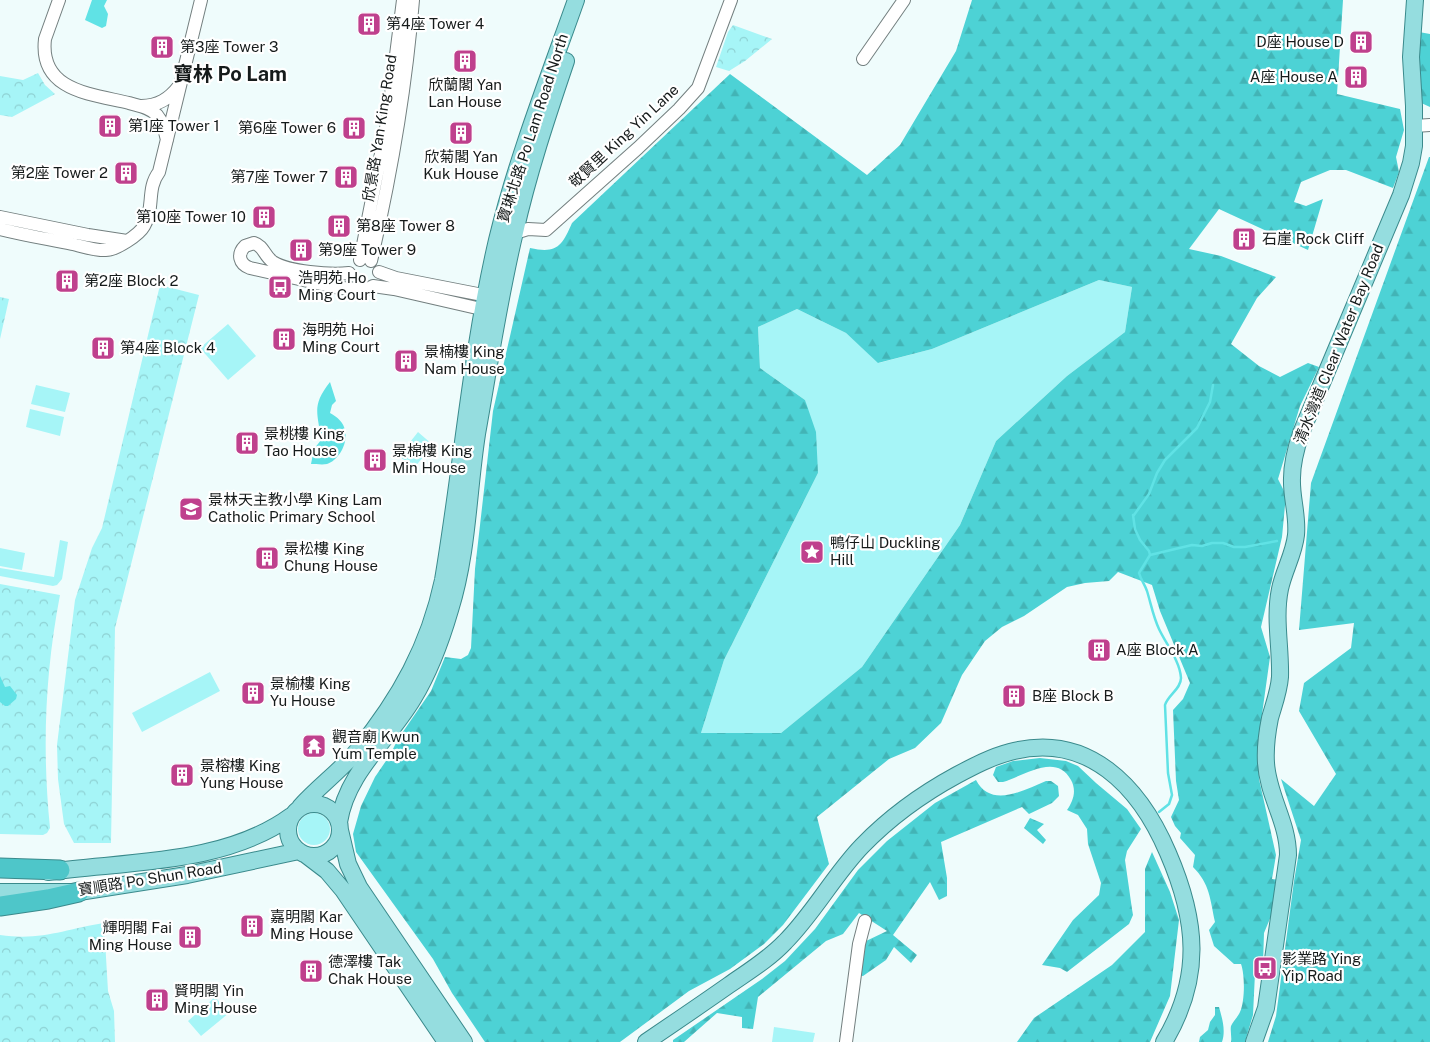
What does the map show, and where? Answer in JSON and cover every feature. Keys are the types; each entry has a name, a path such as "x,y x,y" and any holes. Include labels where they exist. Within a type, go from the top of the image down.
{"highway":[{"path":"0,868 60,870"},
{"path":"0,906 79,892"}],"main road":[{"name":"寶琳北路 Po Lam Road North","path":"340,826 344,801 352,782 412,700 435,654 451,608 465,538 498,239 521,154 576,0"},
{"name":"寶琳北路 Po Lam Road North","path":"296,812 356,752 399,694 412,670 432,620 443,580 492,304 546,118 587,0"},
{"name":"清水灣道 Clear Water Bay Road","path":"1254,1042 1266,1008 1288,855 1283,822 1268,779 1266,754 1268,727 1280,677 1278,608 1280,590 1294,550 1296,532 1292,478 1293,462 1303,427 1405,182 1422,126 1411,57 1415,0"},
{"path":"650,1041 776,951 800,926 852,856 877,831 910,804 946,781 990,759 1011,752 1040,748 1054,749 1082,756 1096,762 1120,779 1139,800 1158,831 1173,864 1184,892 1190,917 1192,955 1182,1003 1164,1042"},
{"path":"446,1042 338,883 327,871 303,853 289,839 288,823 296,812 310,803 324,805 332,810 340,826 348,864 359,887 464,1042"},
{"name":"寶順路 Po Shun Road","path":"0,878 60,870 151,862 190,855 256,837 276,827 296,812"},
{"path":"303,853 315,856 327,852 338,842 340,826"},
{"name":"寶順路 Po Shun Road","path":"0,892 79,892 187,875 303,853"}],"street":[{"path":"59,0 44,46 46,59 55,77 71,89 141,106 152,111 160,120 167,140"},
{"path":"0,229 107,251 140,232 144,227 151,202 158,196 160,190 159,172 201,0"},
{"name":"欣景路 Yan King Road","path":"370,264 403,0"},
{"name":"欣景路 Yan King Road","path":"370,264 382,214 404,92 413,0"},
{"name":"敬賢里 King Yin Lane","path":"514,233 528,229 546,230 638,148 692,95 698,88 731,0"},
{"path":"863,59 904,0"},
{"path":"141,106 152,106 162,102 173,94 181,84"},
{"path":"0,217 127,241"},
{"path":"349,273 323,274 282,266 270,259 262,248 254,243 246,246 240,254 242,262 250,268 339,288 367,288 373,286 492,304"},
{"path":"270,259 280,261 287,258"},
{"path":"370,264 378,279 373,286"},
{"path":"359,288 351,280 349,273 352,266 370,264 396,278 492,304"},
{"path":"846,1042 859,944 865,921"}],"green space":[{"path":"972,0 1343,0 1337,94 1400,109 1404,130 1396,157 1399,172 1393,188 1346,170 1330,170 1301,182 1294,202 1306,206 1323,199 1308,250 1219,209 1189,249 1221,256 1276,277 1257,298 1231,344 1259,366 1280,377 1308,363 1319,367 1300,406 1278,479 1286,495 1282,537 1261,627 1270,657 1258,743 1259,779 1276,855 1272,879 1280,880 1276,904 1264,933 1263,964 1255,973 1253,1015 1245,1042 1231,1042 1231,1026 1242,1007 1244,995 1241,964 1234,964 1214,946 1209,930 1215,922 1206,886 1199,873 1193,867 1195,855 1180,838 1181,833 1171,817 1179,800 1176,781 1173,710 1183,699 1190,683 1160,611 1152,585 1118,572 1109,581 1067,587 1024,616 1002,627 985,641 962,675 941,723 915,748 889,759 817,817 829,864 783,925 764,944 730,969 689,991 620,1042 485,1042 452,993 433,959 356,852 353,834 361,806 375,777 431,691 445,657 461,659 468,655 471,648 475,569 493,411 530,248 547,250 553,249 561,243 572,223 730,74 867,175 900,145 956,51","holes":["1099,280 1132,287 1125,332 1067,376 996,441 960,525 862,667 781,733 701,733 724,660 818,473 816,432 805,400 760,368 758,327 797,309 846,333 878,363 932,349"]},
{"path":"733,25 772,39 745,61 729,71 716,67 728,32"},
{"path":"1419,32 1430,34 1430,107 1419,102"},
{"path":"38,73 45,85 55,94 12,117 0,115 0,76 23,80"},
{"path":"1429,157 1430,1042 1268,1042 1276,1016 1301,840 1281,779 1314,806 1336,774 1299,711 1304,683 1351,648 1354,623 1299,630 1311,483"},
{"path":"1099,280 1132,287 1125,332 1067,376 996,441 960,525 862,667 781,733 701,733 724,660 818,473 805,400 760,368 758,327 797,309 846,333 879,363 932,349"},
{"path":"160,285 199,295 115,628 111,843 74,843 64,824 58,779 57,745 75,600 92,548 102,528"},
{"path":"0,297 9,299 0,339"},
{"path":"228,324 256,356 228,380 200,348"},
{"path":"36,385 70,393 65,412 31,404"},
{"path":"30,409 64,417 60,436 26,427"},
{"path":"418,432 433,445 414,468 399,456"},
{"path":"60,540 68,542 62,579 57,585 53,586 0,576 0,568 54,577"},
{"path":"0,548 25,553 22,570 0,566"},
{"path":"0,584 60,595 51,653 46,711 46,769 50,828 43,835 0,834"},
{"path":"210,672 220,691 142,732 132,713"},
{"path":"1040,758 1066,761 1078,766 1127,809 1141,829 1127,851 1125,860 1133,915 1129,924 1067,972 1060,968 1042,965 1073,920 1099,895 1101,883 1088,844 1087,829 1078,815 1067,810 1074,796 1073,784 1065,772 1057,768 1039,768 1003,782 998,782 993,775 996,767 1013,761"},
{"path":"976,780 982,789 990,794 999,795 1008,795 1046,781 1051,781 1058,786 1059,796 1052,803 1029,814 1022,807 941,842 947,878 947,896 939,900 930,882 893,935 917,955 911,963 894,947 886,960 863,976 851,975 864,942 887,931 859,913 843,934 826,941 758,997 753,1029 742,1028 742,1017 717,1013 684,1042 673,1042 673,1040 785,961 815,929 858,870 887,841 935,803"},
{"path":"314,813 320,814 325,818 329,823 329,835 325,840 320,844 314,845 308,844 303,840 299,835 298,829 299,823 303,818 308,814"},
{"path":"1030,818 1044,824 1037,830 1046,840 1043,844 1024,828"},
{"path":"1152,852 1170,892 1179,920 1170,996 1150,1042 1017,1042 1034,1018 1112,965 1145,932 1145,869"},
{"path":"104,923 108,991 114,1011 115,1042 0,1042 0,935 28,936 53,934"},
{"path":"215,997 229,1013 201,1036 188,1021"},
{"path":"1215,1007 1219,1007 1224,1029 1222,1042 1199,1042 1200,1037 1208,1030 1210,1022 1215,1015"},
{"path":"774,1027 815,1033 813,1042 772,1042"}],"shaded area":[{"path":"92,0 107,0 104,6 108,14 106,26 102,28 85,20"},
{"path":"330,382 336,401 332,405 330,413 342,422 346,436 344,446 339,455 331,462 311,464 314,449 321,440 318,404 320,397"},
{"path":"0,676 5,687 10,686 17,695 16,699 8,706 0,702"}],"waterway":[{"path":"1134,515 1149,494 1157,473 1165,460 1197,428 1210,402 1213,385"},
{"path":"1133,515 1135,529 1150,555 1139,573 1147,591 1157,624 1175,659 1181,678 1179,685 1165,705 1168,773 1172,795 1169,804 1159,812"},
{"path":"1150,555 1192,545 1202,546 1212,543 1223,543 1234,547 1245,547 1277,541"}],"place":[{"name":"第4座 Tower 4","path":"369,24"},
{"name":"D座 House D","path":"1361,42"},
{"name":"第3座 Tower 3","path":"162,47"},
{"name":"欣蘭閣 Yan Lan House","path":"465,61"},
{"name":"A座 House A","path":"1356,77"},
{"name":"第1座 Tower 1","path":"110,126"},
{"name":"第6座 Tower 6","path":"354,128"},
{"name":"欣菊閣 Yan Kuk House","path":"461,133"},
{"name":"第2座 Tower 2","path":"126,173"},
{"name":"第7座 Tower 7","path":"346,177"},
{"name":"第10座 Tower 10","path":"264,217"},
{"name":"第8座 Tower 8","path":"339,226"},
{"name":"石崖 Rock Cliff","path":"1244,239"},
{"name":"第9座 Tower 9","path":"301,250"},
{"name":"第2座 Block 2","path":"67,281"},
{"name":"浩明苑 Ho Ming Court","path":"280,287"},
{"name":"海明苑 Hoi Ming Court","path":"284,339"},
{"name":"第4座 Block 4","path":"103,348"},
{"name":"景楠樓 King Nam House","path":"406,361"},
{"name":"景桃樓 King Tao House","path":"247,443"},
{"name":"景棉樓 King Min House","path":"375,460"},
{"name":"景林天主教小學 King Lam Catholic Primary School","path":"191,509"},
{"name":"鴨仔山 Duckling Hill","path":"812,552"},
{"name":"景松樓 King Chung House","path":"267,558"},
{"name":"A座 Block A","path":"1099,650"},
{"name":"景榆樓 King Yu House","path":"253,693"},
{"name":"B座 Block B","path":"1014,696"},
{"name":"觀音廟 Kwun Yum Temple","path":"314,746"},
{"name":"景榕樓 King Yung House","path":"182,775"},
{"name":"嘉明閣 Kar Ming House","path":"252,926"},
{"name":"輝明閣 Fai Ming House","path":"190,937"},
{"name":"影業路 Ying Yip Road","path":"1265,968"},
{"name":"德澤樓 Tak Chak House","path":"311,971"},
{"name":"賢明閣 Yin Ming House","path":"157,1000"}],"district":[{"name":"寶林 Po Lam","path":"230,74"}]}
